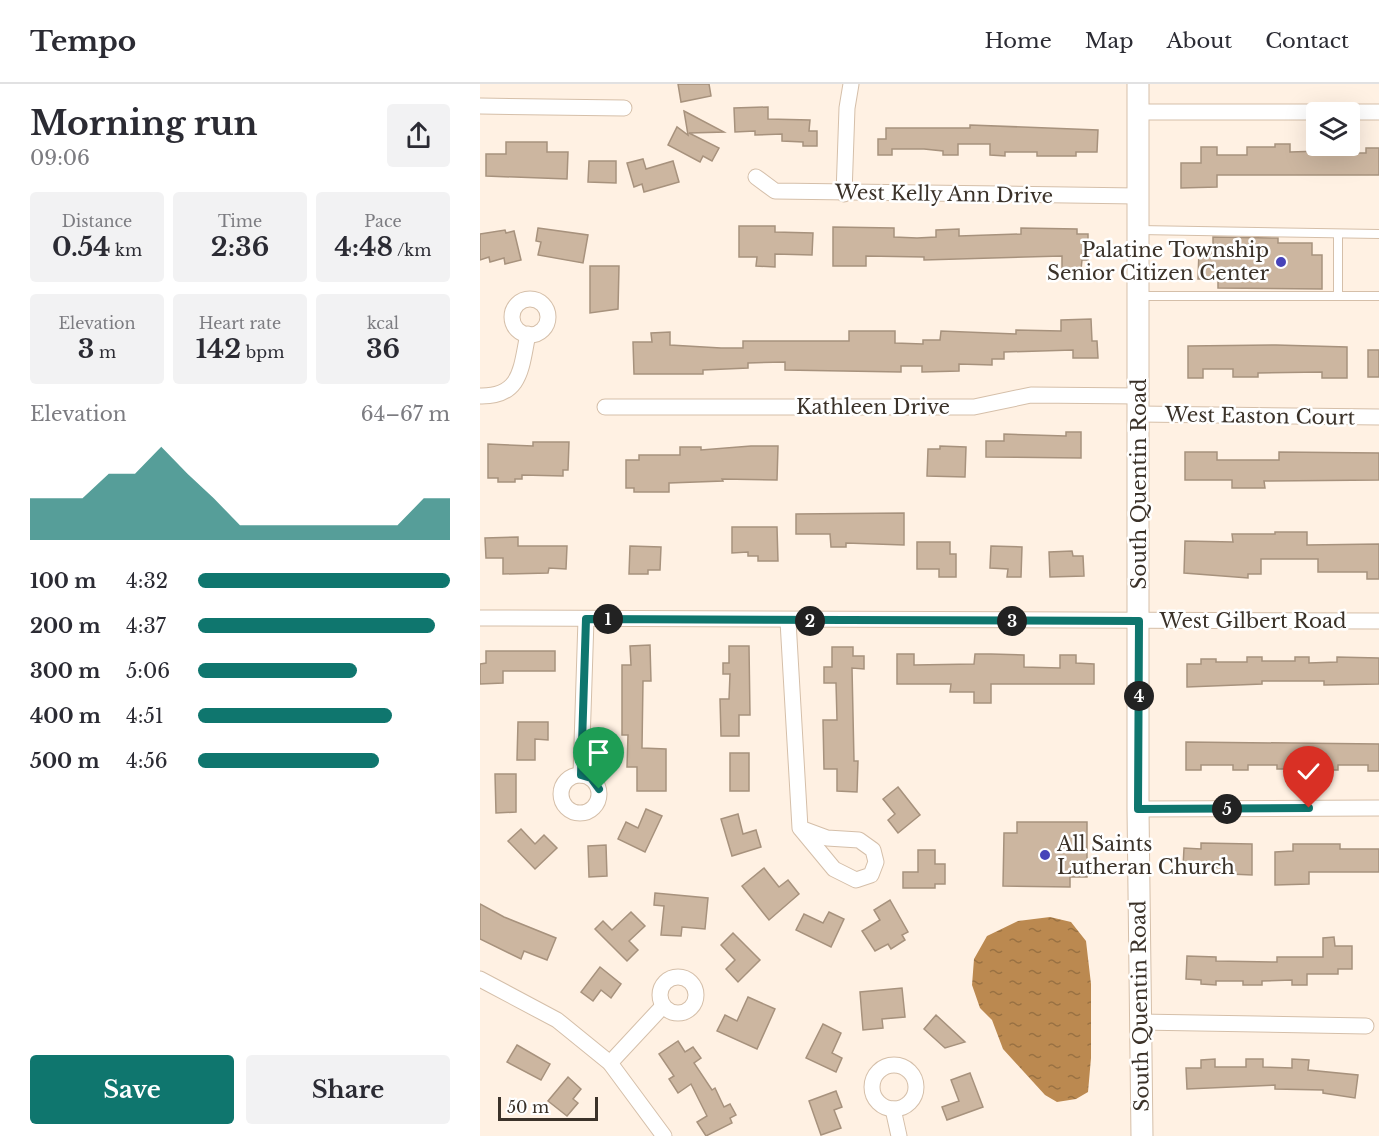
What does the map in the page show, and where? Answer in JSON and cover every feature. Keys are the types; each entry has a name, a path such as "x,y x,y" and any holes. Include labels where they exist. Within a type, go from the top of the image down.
{"main road":[{"name":"South Quentin Road","path":"1138,84 1140,405 1138,809 1142,1136"}],"street":[{"path":"844,194 847,108 851,84"},
{"path":"480,106 624,108"},
{"path":"1138,112 1379,112"},
{"name":"West Kelly Ann Drive","path":"756,177 775,191 844,194 1137,196"},
{"path":"480,396 493,396 508,390 520,377 528,334"},
{"name":"Kathleen Drive","path":"605,407 974,407 1008,398 1031,395 1140,405"},
{"name":"West Easton Court","path":"1140,405 1379,417"},
{"name":"West Gilbert Road","path":"480,618 788,621 1379,621"},
{"path":"581,775 586,619"},
{"path":"788,621 800,828 834,869 856,879 871,875 876,862 873,850 860,840 827,838 800,828"},
{"path":"1138,809 1379,808"},
{"path":"480,979 557,1020 610,1063 664,1136"},
{"path":"610,1063 663,1006"},
{"path":"1139,1022 1366,1026"},
{"path":"893,1109 899,1136"}],"lane":[{"path":"1138,230 1379,234"},
{"path":"1338,234 1338,296"},
{"path":"1139,296 1379,296"}],"water":[{"path":"1050,917 1071,922 1086,941 1091,984 1091,1058 1088,1092 1076,1099 1057,1102 1045,1095 1003,1049 992,1020 980,1008 972,985 974,959 987,936 1018,921"}],"building":[{"path":"678,84 709,84 711,96 681,102"},
{"path":"768,107 768,119 810,120 809,131 817,131 817,146 803,146 803,142 782,141 782,134 755,135 755,131 735,132 734,108"},
{"path":"684,111 724,132 689,133 719,148 712,161 703,156 700,162 668,145 677,127 688,135"},
{"path":"970,125 1098,130 1097,152 1076,152 1076,156 1037,156 1037,152 1005,152 1005,156 990,155 990,144 958,144 958,155 943,155 943,151 924,149 892,149 892,155 878,155 878,139 886,139 886,128 970,128"},
{"path":"506,142 547,142 547,152 568,152 567,179 486,176 486,154 506,154"},
{"path":"1275,144 1290,144 1290,152 1306,151 1306,156 1360,156 1360,153 1366,153 1366,148 1379,148 1379,175 1217,175 1217,187 1181,188 1181,163 1201,163 1201,147 1217,147 1217,155 1247,155 1247,147 1275,147"},
{"path":"643,159 646,169 673,161 679,182 644,192 642,184 634,187 627,163"},
{"path":"589,161 616,161 616,183 588,182"},
{"path":"739,226 775,226 775,232 813,233 812,255 775,254 775,267 756,266 757,257 739,257"},
{"path":"833,227 894,228 894,237 917,238 936,237 936,230 959,229 959,236 1021,234 1021,228 1077,229 1077,234 1088,234 1088,260 1082,260 1081,270 1062,270 1062,256 924,260 924,257 866,256 866,266 833,266"},
{"path":"538,228 588,235 583,263 538,255 541,242 536,241"},
{"path":"505,230 506,233 514,231 521,260 505,264 504,258 490,262 489,257 480,260 480,234"},
{"path":"1213,237 1278,238 1278,243 1312,243 1312,255 1322,255 1322,289 1218,288 1218,279 1198,279 1199,251 1213,251"},
{"path":"590,266 619,266 618,309 590,313"},
{"path":"1091,319 1092,341 1097,341 1098,358 1073,358 1073,350 1004,352 1004,359 992,359 992,365 959,364 959,371 922,372 922,366 901,366 901,372 785,370 785,362 748,363 748,368 703,370 703,374 634,374 633,342 652,342 651,333 670,332 670,345 721,348 743,348 743,341 849,341 849,331 895,331 895,343 923,344 923,340 940,340 941,331 1016,334 1016,330 1061,331 1061,320"},
{"path":"1188,346 1347,347 1347,378 1322,378 1322,372 1258,373 1258,377 1233,377 1233,369 1203,369 1203,378 1188,378"},
{"path":"1368,350 1379,350 1379,377 1368,377"},
{"path":"1066,432 1081,432 1081,458 986,457 986,441 1004,441 1004,434 1066,436"},
{"path":"533,442 569,442 568,470 563,470 563,476 522,475 522,479 515,479 515,482 498,482 498,478 488,478 488,444 533,446"},
{"path":"778,446 777,480 722,479 723,481 669,483 669,492 634,492 634,488 626,488 626,460 639,460 639,455 680,455 680,447 701,447 701,450"},
{"path":"940,446 966,447 965,477 927,476 928,449 940,449"},
{"path":"1185,452 1217,452 1217,460 1279,460 1279,452 1379,453 1379,480 1264,481 1265,488 1232,488 1232,480 1185,480"},
{"path":"904,513 904,545 846,543 846,547 831,547 830,534 796,534 796,514"},
{"path":"732,527 777,527 778,561 758,561 758,556 748,556 748,552 732,553"},
{"path":"1275,532 1307,532 1307,545 1379,544 1379,579 1367,579 1367,572 1318,572 1318,559 1261,559 1261,574 1248,574 1248,578 1184,573 1185,541 1233,542 1232,534 1275,534"},
{"path":"518,537 518,546 567,546 566,569 549,568 548,573 503,574 503,558 486,558 485,538"},
{"path":"917,542 950,542 950,554 956,554 956,577 939,577 939,569 917,569"},
{"path":"630,546 661,547 660,570 648,570 648,574 629,574"},
{"path":"991,546 1022,547 1021,577 1007,577 1008,569 990,568"},
{"path":"1072,551 1073,556 1083,556 1084,576 1050,577 1049,552"},
{"path":"650,645 651,681 643,681 642,748 666,749 666,791 637,791 637,767 627,767 628,735 622,735 622,665 631,665 630,646"},
{"path":"729,646 749,646 750,715 739,715 739,736 721,736 720,699 729,699 730,674 723,674 723,663 729,663"},
{"path":"832,647 853,647 853,656 864,656 864,669 852,668 854,761 858,761 857,792 837,791 837,769 824,769 823,720 837,720 836,683 824,683 824,667 832,667"},
{"path":"486,651 555,651 555,671 503,671 503,683 480,684 480,664 486,663"},
{"path":"897,654 914,654 914,665 974,664 975,654 1024,655 1024,667 1060,668 1060,655 1076,655 1076,663 1094,664 1094,684 991,684 991,703 974,703 974,692 950,692 951,684 897,684"},
{"path":"1247,657 1262,657 1262,661 1295,661 1295,657 1309,657 1309,663 1337,662 1337,657 1379,658 1379,684 1324,685 1324,681 1262,681 1262,684 1187,687 1187,664 1201,664 1201,659 1216,659 1216,662 1247,662"},
{"path":"518,722 548,722 548,740 535,739 535,760 517,760"},
{"path":"1186,742 1379,744 1379,771 1368,771 1368,765 1338,765 1338,770 1323,770 1323,764 1292,765 1292,769 1277,769 1277,765 1248,765 1248,770 1233,770 1233,765 1201,765 1201,770 1186,770"},
{"path":"730,753 749,753 749,791 730,791"},
{"path":"495,774 516,774 516,812 496,813"},
{"path":"898,787 920,815 898,833 888,820 895,814 883,799"},
{"path":"646,809 662,816 645,852 618,839 626,822 638,828"},
{"path":"738,814 743,834 756,830 761,847 732,856 721,819"},
{"name":"All Saints Lutheran Church","path":"1017,822 1087,822 1087,877 1070,877 1070,887 1003,886 1004,833 1017,833"},
{"path":"521,829 535,844 544,835 557,848 535,869 508,841"},
{"path":"1201,843 1252,844 1252,875 1230,874 1230,868 1183,867 1184,848 1201,849"},
{"path":"1293,844 1340,844 1340,849 1379,849 1379,872 1309,872 1309,884 1275,885 1275,852 1293,851"},
{"path":"606,845 607,876 589,877 588,846"},
{"path":"918,850 935,850 935,864 945,864 945,884 935,884 935,888 903,888 903,872 918,872"},
{"path":"764,868 779,887 788,880 799,894 769,920 742,886"},
{"path":"655,893 708,898 705,929 682,927 681,936 661,935 664,906 654,905"},
{"path":"890,900 908,932 902,935 905,940 891,949 888,944 875,951 862,931 880,920 874,910"},
{"path":"480,904 504,917 556,938 547,960 524,951 521,959 480,939"},
{"path":"631,912 645,926 629,941 638,950 627,961 595,929 603,921 612,930"},
{"path":"829,912 844,919 831,947 796,930 804,914 823,923"},
{"path":"733,933 760,960 738,982 726,969 735,960 721,945"},
{"path":"1334,937 1335,946 1352,946 1352,969 1338,969 1338,974 1307,974 1307,985 1292,985 1292,980 1262,981 1262,985 1243,985 1243,981 1216,981 1216,985 1201,984 1201,980 1186,979 1187,956 1216,957 1216,961 1277,962 1277,957 1323,957 1323,938"},
{"path":"600,967 621,984 611,998 601,990 593,1001 581,992"},
{"path":"902,988 905,1017 882,1019 883,1028 863,1030 860,992"},
{"path":"748,997 775,1009 757,1049 717,1031 725,1015 737,1021"},
{"path":"936,1015 965,1042 945,1048 924,1029"},
{"path":"823,1024 841,1033 832,1053 842,1058 836,1072 806,1058"},
{"path":"678,1041 685,1052 693,1047 701,1058 694,1063 712,1090 715,1088 724,1107 730,1104 736,1115 730,1118 732,1123 706,1136 697,1122 707,1116 691,1084 678,1093 669,1079 674,1076 659,1054"},
{"path":"517,1045 550,1064 541,1080 507,1062"},
{"path":"1215,1059 1215,1067 1246,1067 1246,1059 1263,1059 1263,1067 1292,1068 1292,1059 1309,1060 1308,1070 1358,1075 1355,1098 1323,1093 1323,1090 1275,1089 1275,1085 1187,1089 1186,1068 1201,1068 1201,1060"},
{"path":"970,1073 983,1107 947,1120 942,1107 959,1101 951,1080"},
{"path":"568,1077 581,1089 573,1099 578,1103 567,1116 548,1101"},
{"path":"836,1091 842,1107 834,1110 841,1128 821,1135 809,1101"}],"place":[{"name":"Palatine Township Senior Citizen Center","path":"1281,262"},
{"name":"All Saints Lutheran Church","path":"1045,855"}],"route":[{"path":"599,789 591,778 581,775 586,619 1139,621 1138,809 1309,808"}]}
